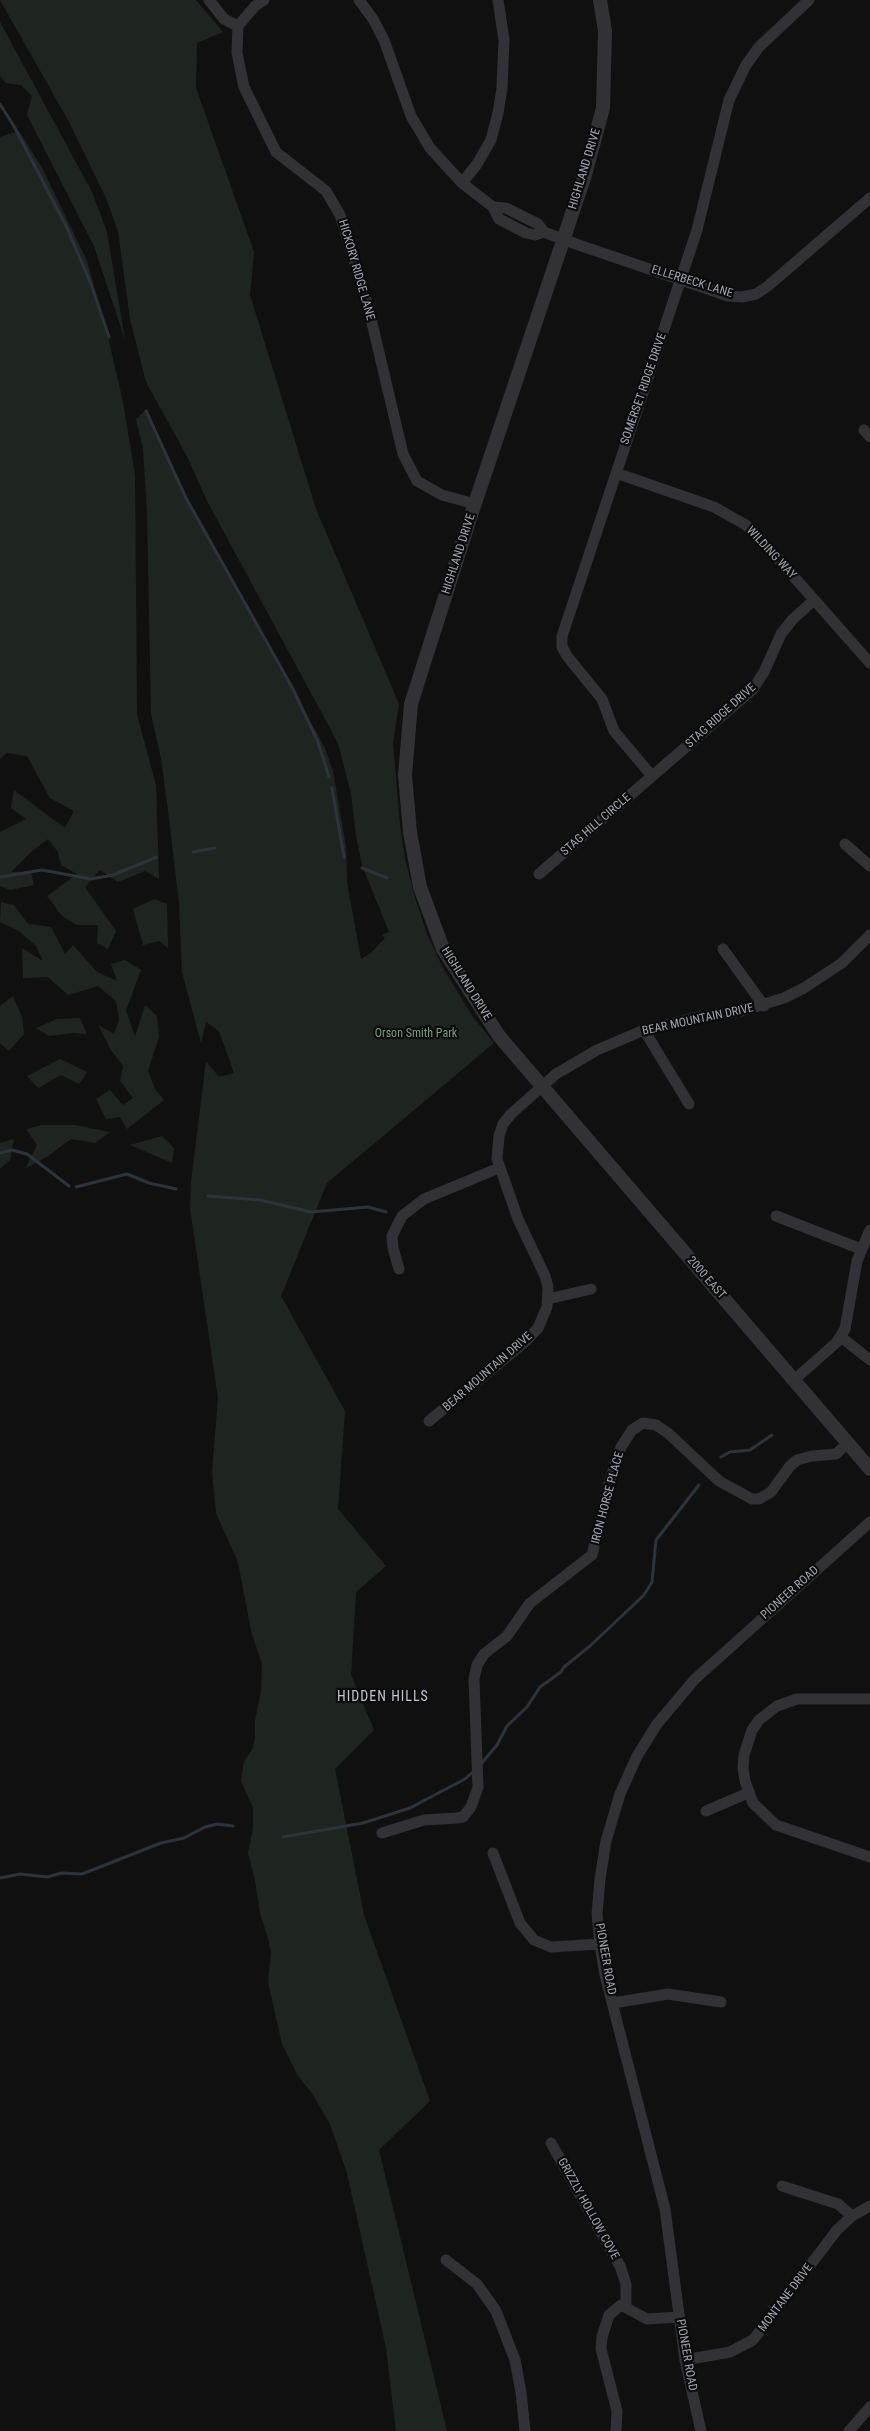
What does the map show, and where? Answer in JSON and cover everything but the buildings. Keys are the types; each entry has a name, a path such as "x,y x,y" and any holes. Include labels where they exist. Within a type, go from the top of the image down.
{"street":[{"path":"209,0 224,19 238,26 255,6 264,0"},
{"name":"ELLERBECK LANE","path":"359,0 373,19 384,40 411,116 430,148 462,183 493,208 506,208 538,224 544,232 728,296 742,297 756,294 768,286 870,198"},
{"path":"462,183 478,164 491,140 498,113 502,88 504,40 498,0"},
{"name":"HIGHLAND DRIVE","path":"542,1086 499,1036 443,949 420,887 410,832 405,775 411,704 475,504 585,175 603,108 605,31 600,0"},
{"name":"SOMERSET RIDGE DRIVE","path":"652,776 614,731 602,699 573,665 562,647 565,626 697,230 723,117 737,82 758,47 809,0"},
{"name":"HICKORY RIDGE LANE","path":"238,26 236,53 244,87 276,152 326,191 340,215 368,306 403,454 417,481 442,495 475,504"},
{"name":"WILDING WAY","path":"616,473 714,507 730,515 759,538 870,663"},
{"name":"STAG RIDGE DRIVE","path":"652,776 753,689 764,672 780,634 793,618 814,600"},
{"name":"STAG HILL CIRCLE","path":"539,874 652,776"},
{"path":"845,844 870,866"},
{"name":"BEAR MOUNTAIN DRIVE","path":"429,1421 532,1335 545,1314 548,1299 545,1276 524,1235 499,1168 497,1148 503,1124 511,1114 542,1086 575,1061 619,1039 644,1030 764,1006 804,988 824,976 842,963 870,935"},
{"path":"724,949 764,1006"},
{"path":"644,1030 689,1104"},
{"name":"2000 EAST","path":"542,1086 870,1469"},
{"path":"399,1269 393,1248 392,1236 402,1216 424,1199 499,1168"},
{"path":"776,1216 862,1249"},
{"path":"794,1380 841,1337 847,1322 852,1287 862,1249 870,1230"},
{"path":"548,1299 591,1289"},
{"path":"841,1337 870,1360"},
{"name":"IRON HORSE PLACE","path":"382,1833 424,1820 463,1816 475,1801 478,1781 474,1679 479,1659 503,1640 530,1603 592,1555 610,1480 621,1448 627,1436 637,1426 650,1423 662,1428 719,1482 752,1500 759,1499 771,1492 790,1466 797,1460 812,1456 836,1454 848,1444"},
{"name":"PIONEER ROAD","path":"701,2431 685,2360 665,2209 600,1944 599,1888 606,1841 620,1794 637,1756 657,1724 695,1679 870,1522"},
{"path":"870,1699 797,1699 782,1703 759,1720 747,1742 743,1768 748,1793 760,1812 776,1825 870,1857"},
{"path":"706,1811 748,1793"},
{"path":"493,1853 520,1923 534,1940 551,1947 600,1944"},
{"path":"613,2003 668,1994 721,2002"},
{"name":"GRIZZLY HOLLOW COVE","path":"551,2143 620,2266 626,2284 626,2306"},
{"path":"782,2186 838,2204 852,2216"},
{"name":"MONTANE DRIVE","path":"685,2360 730,2352 753,2340 837,2230 852,2216 870,2206"},
{"path":"446,2260 477,2284 487,2296 500,2319 515,2360 525,2431"},
{"path":"616,2431 617,2412 603,2362 602,2337 609,2314 616,2307 626,2306 647,2319 679,2317"},
{"path":"849,2431 870,2407"}],"green space":[{"name":"Orson Smith Park","path":"0,0 196,0 223,32 197,43 196,88 254,252 250,295 316,509 399,704 393,743 400,826 405,859 416,901 427,934 443,968 473,1017 494,1043 327,1183 281,1296 345,1411 338,1509 386,1566 356,1592 351,1675 374,1730 335,1769 364,1915 430,2101 379,2150 447,2431 396,2431 386,2348 347,2173 330,2124 312,2093 298,2076 282,2044 268,1982 271,1953 260,1913 248,1853 253,1828 253,1808 241,1781 244,1761 253,1748 255,1737 255,1721 261,1691 262,1664 251,1631 238,1562 216,1513 212,1472 218,1398 190,1208 191,1182 206,1061 219,1077 234,1073 219,1031 206,1022 201,1043 182,972 179,903 169,818 161,758 151,714 147,512 143,449 136,419 147,409 184,496 324,746 333,771 346,847 347,882 361,959 371,953 385,938 382,935 389,932 362,865 351,794 338,743 206,499 188,458 146,382 130,319 118,231 106,198 68,120"},
{"path":"0,22 92,192 107,232 125,340 94,246 27,115 32,96 21,85 6,83 0,76"},
{"path":"19,131 42,168 87,261 107,333 123,402 135,475 137,715 156,785 159,879 145,871 118,882 100,870 85,887 116,931 108,949 97,943 98,925 77,925 62,916 47,896 77,874 61,865 58,852 48,839 31,852 11,872 31,872 34,885 10,890 0,886 0,832 26,819 11,808 14,790 65,828 74,811 50,798 27,756 7,753 0,759 0,137"},
{"path":"154,899 167,904 168,948 159,941 143,945 133,909"},
{"path":"1,902 14,905 28,924 51,927 65,954 73,945 97,972 117,981 111,964 125,960 141,970 126,1010 135,1037 145,1005 157,1016 159,1037 148,1071 155,1089 164,1100 127,1129 120,1117 106,1119 96,1099 110,1090 123,1105 133,1098 120,1081 123,1066 111,1050 98,1025 114,1034 119,1020 116,1001 98,986 68,995 48,977 23,978 22,948 43,961 36,946 19,931 0,922"},
{"path":"13,996 22,1017 24,1034 9,1051 0,1043 0,1006"},
{"path":"80,1018 87,1034 73,1033 49,1036 36,1028 57,1019"},
{"path":"60,1059 87,1072 79,1084 61,1075 38,1088 27,1076"},
{"path":"42,1125 75,1125 110,1132 95,1143 71,1139 48,1156 25,1169 37,1145 26,1129"},
{"path":"162,1136 174,1148 172,1163 130,1145"},
{"path":"14,1139 10,1160 0,1169 0,1143"}],"waterway":[{"path":"0,104 15,128 67,228 91,284 109,337"},
{"path":"146,411 186,498 293,689 318,742 329,777"},
{"path":"332,788 344,857"},
{"path":"193,852 215,848"},
{"path":"0,877 42,870 91,879 113,875 157,857"},
{"path":"362,868 387,878"},
{"path":"0,1153 12,1150 27,1154 69,1186"},
{"path":"76,1187 127,1174 149,1183 176,1189"},
{"path":"208,1196 260,1200 311,1212 368,1207 386,1212"},
{"path":"721,1457 730,1452 750,1450 772,1435"},
{"path":"480,1765 497,1745 507,1726 527,1707 540,1687 561,1672 564,1667 590,1646 644,1595 652,1582 656,1540 699,1485"},
{"path":"283,1837 363,1823 410,1808 465,1779 474,1771"},
{"path":"0,1878 20,1874 47,1877 62,1873 82,1874 161,1843 184,1838 205,1827 217,1824 233,1826"}],"district":[{"name":"HIDDEN HILLS","path":"383,1697"}]}
